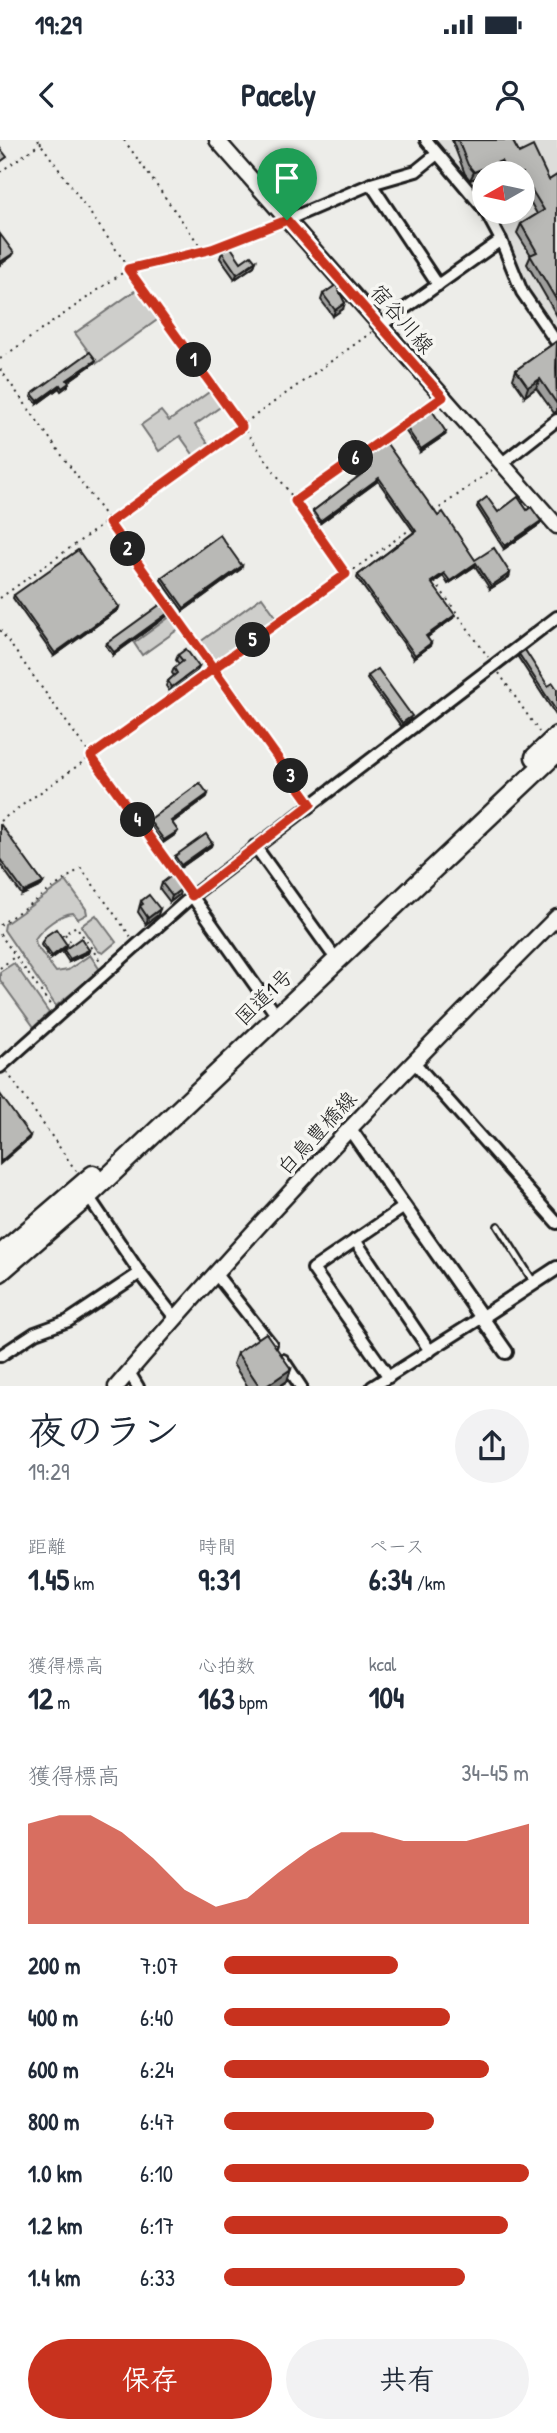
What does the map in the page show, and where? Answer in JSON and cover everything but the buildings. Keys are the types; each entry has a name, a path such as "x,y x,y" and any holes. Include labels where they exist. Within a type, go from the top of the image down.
{"highway":[{"name":"国道1号","path":"0,1255 86,1190 331,952 554,744"},
{"name":"国道1号","path":"0,1272 554,744"}],"main road":[{"name":"宿谷川線","path":"217,140 557,526"},
{"name":"白鳥豊橋線","path":"117,1386 215,1273 413,1061 557,917"}],"street":[{"path":"426,140 472,194"},
{"path":"287,220 371,184 416,171 437,153"},
{"path":"371,184 438,285"},
{"path":"493,224 522,292 557,343"},
{"path":"380,326 501,240"},
{"path":"501,464 557,420"},
{"path":"1,1066 138,947 192,896 557,617"},
{"path":"255,846 331,952"},
{"path":"192,896 272,1009"},
{"path":"413,1061 557,1223"},
{"path":"350,1129 506,1352"},
{"path":"86,1190 140,1273 175,1318"},
{"path":"389,1377 313,1269 404,1207"},
{"path":"355,1240 430,1351"},
{"path":"374,1386 557,1268"},
{"path":"0,1356 35,1333 68,1321 140,1273"},
{"path":"215,1273 250,1314 300,1386"},
{"path":"129,1372 137,1386"}],"lane":[{"path":"498,1226 533,1281"}],"path":[{"path":"38,140 346,574"},
{"path":"0,172 45,140"},
{"path":"124,140 203,251"},
{"path":"0,359 128,269 203,251 287,220"},
{"path":"0,598 109,523 380,326"},
{"path":"0,369 311,804"},
{"path":"295,501 443,397"},
{"path":"424,519 501,464"},
{"path":"0,821 413,527"},
{"path":"432,578 554,744"},
{"path":"0,630 192,896"},
{"path":"0,925 81,868 138,947"},
{"path":"61,937 76,926 104,966"},
{"path":"0,934 58,1016"},
{"path":"63,947 71,944 65,934"},
{"path":"0,968 15,957"},
{"path":"1,1066 86,1190"}],"shaded area":[{"path":"429,140 557,140 557,338 524,291 496,224 536,224 536,161 472,161 472,190"},
{"path":"139,288 160,318 97,363 75,333"},
{"path":"212,390 223,405 195,425 210,446 195,457 180,436 159,451 141,425 161,411 169,421"},
{"path":"262,597 277,618 214,663 200,642"},
{"path":"171,616 180,628 142,655 134,643"},
{"path":"66,881 87,914 78,919 73,913 57,919 38,935 35,939 36,945 56,972 68,970 90,955 100,970 56,1006 4,930 5,924"},
{"path":"96,915 116,942 103,953 98,951 81,926"},
{"path":"14,963 49,1013 34,1027 0,980 0,972"}],"route":[{"path":"287,220 212,249 128,269 242,427 109,523 213,669 311,804 192,896 91,756 213,669 346,574 295,501 443,397 287,220"}]}
